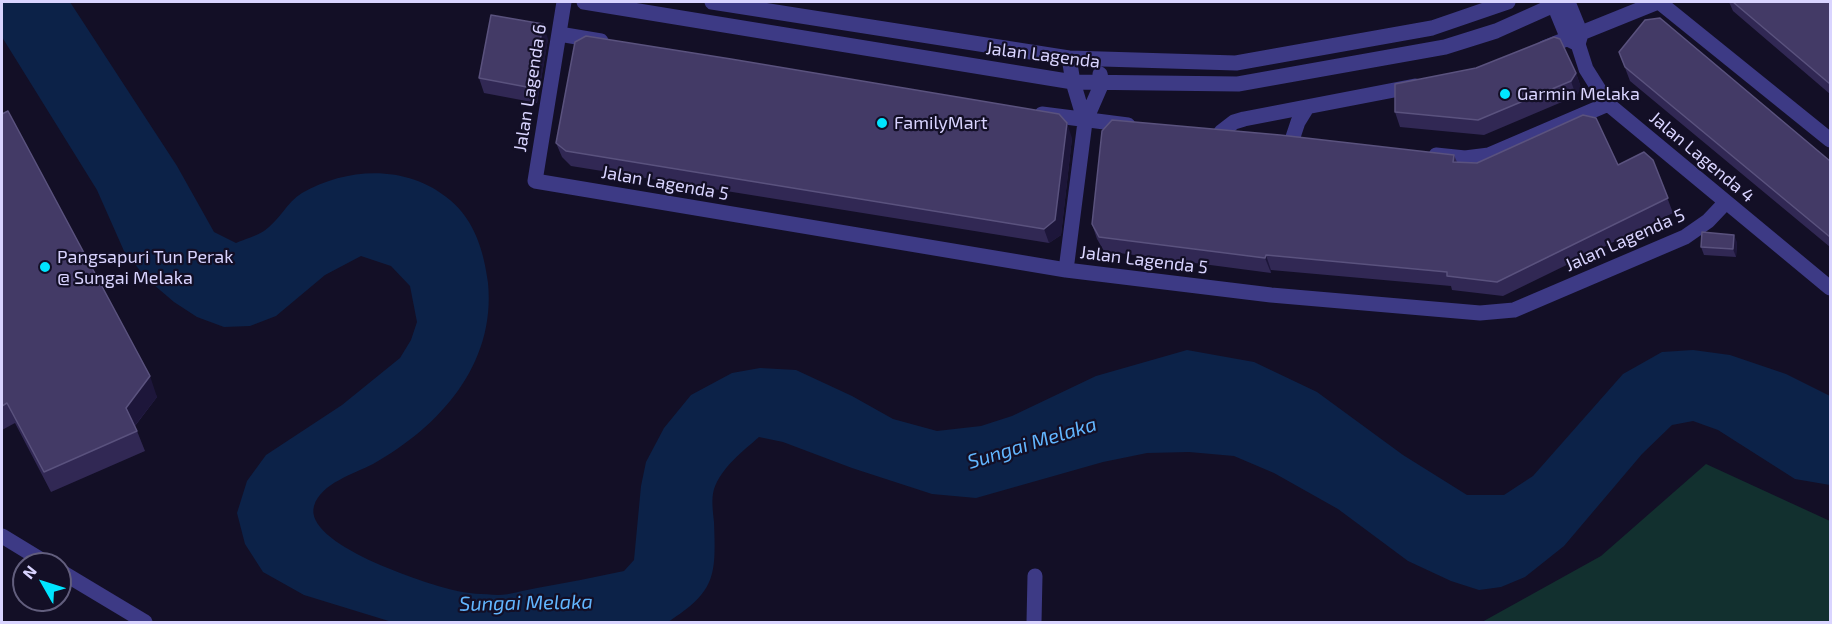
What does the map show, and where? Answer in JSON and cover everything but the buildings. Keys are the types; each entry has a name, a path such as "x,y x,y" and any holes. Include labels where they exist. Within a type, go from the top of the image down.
{"street":[{"name":"Jalan Lagenda 6","path":"535,181 564,2"},
{"name":"Jalan Lagenda","path":"584,2 1073,82 1238,84 1445,47 1496,31 1560,2"},
{"name":"Jalan Lagenda","path":"712,2 1069,58 1236,63 1432,28 1509,2"},
{"name":"Jalan Lagenda 4","path":"1560,2 1586,69 1608,104 1830,288"},
{"path":"1535,52 1576,39 1659,2 1830,140"},
{"path":"559,34 616,44"},
{"path":"1069,58 1073,82 1085,122"},
{"path":"1066,270 1085,122 1102,83 1099,60"},
{"path":"1245,135 1216,132 1244,119 1306,109 1433,82"},
{"path":"1418,153 1465,158 1489,155 1608,104"},
{"path":"1292,140 1298,122 1306,109"},
{"path":"1028,112 1085,122 1142,126"},
{"name":"Jalan Lagenda 5","path":"535,181 1066,270 1271,295 1480,313 1514,310 1684,237 1702,226 1726,202"},
{"path":"2,536 28,552"},
{"path":"1034,622 1035,576"},
{"path":"72,578 145,622"}],"green space":[{"path":"1706,464 1830,521 1830,622 1482,622 1601,556"}],"water":[{"name":"Sungai Melaka","path":"2,2 70,2 177,166 214,232 236,243 264,231 302,193 320,184 359,174 398,175 416,180 450,200 466,217 481,249 488,283 488,313 483,341 473,367 458,390 420,432 373,464 331,485 318,498 314,506 316,520 327,534 346,547 368,560 453,590 503,595 624,571 634,560 641,486 646,462 664,428 691,395 732,373 760,368 796,370 852,396 893,419 937,431 981,426 1012,416 1096,376 1187,350 1254,362 1317,392 1403,455 1467,495 1504,495 1533,476 1623,374 1662,352 1693,350 1730,355 1786,374 1830,396 1830,485 1795,479 1718,430 1693,421 1672,425 1642,454 1564,546 1525,577 1501,587 1479,590 1451,581 1408,561 1338,509 1274,473 1234,456 1189,452 1147,453 1103,462 976,498 932,494 852,468 783,442 759,437 727,467 714,489 712,501 714,556 710,581 696,601 668,622 392,622 304,595 263,572 245,544 237,513 247,481 266,455 342,405 400,358 411,340 417,322 410,286 391,266 361,256 325,275 276,316 250,326 224,327 197,317 174,302 147,279 124,251 97,190 2,37"}],"place":[{"name":"Garmin Melaka","path":"1505,94"},
{"name":"FamilyMart","path":"882,123"},
{"name":"Pangsapuri Tun Perak @ Sungai Melaka","path":"45,267"}]}
